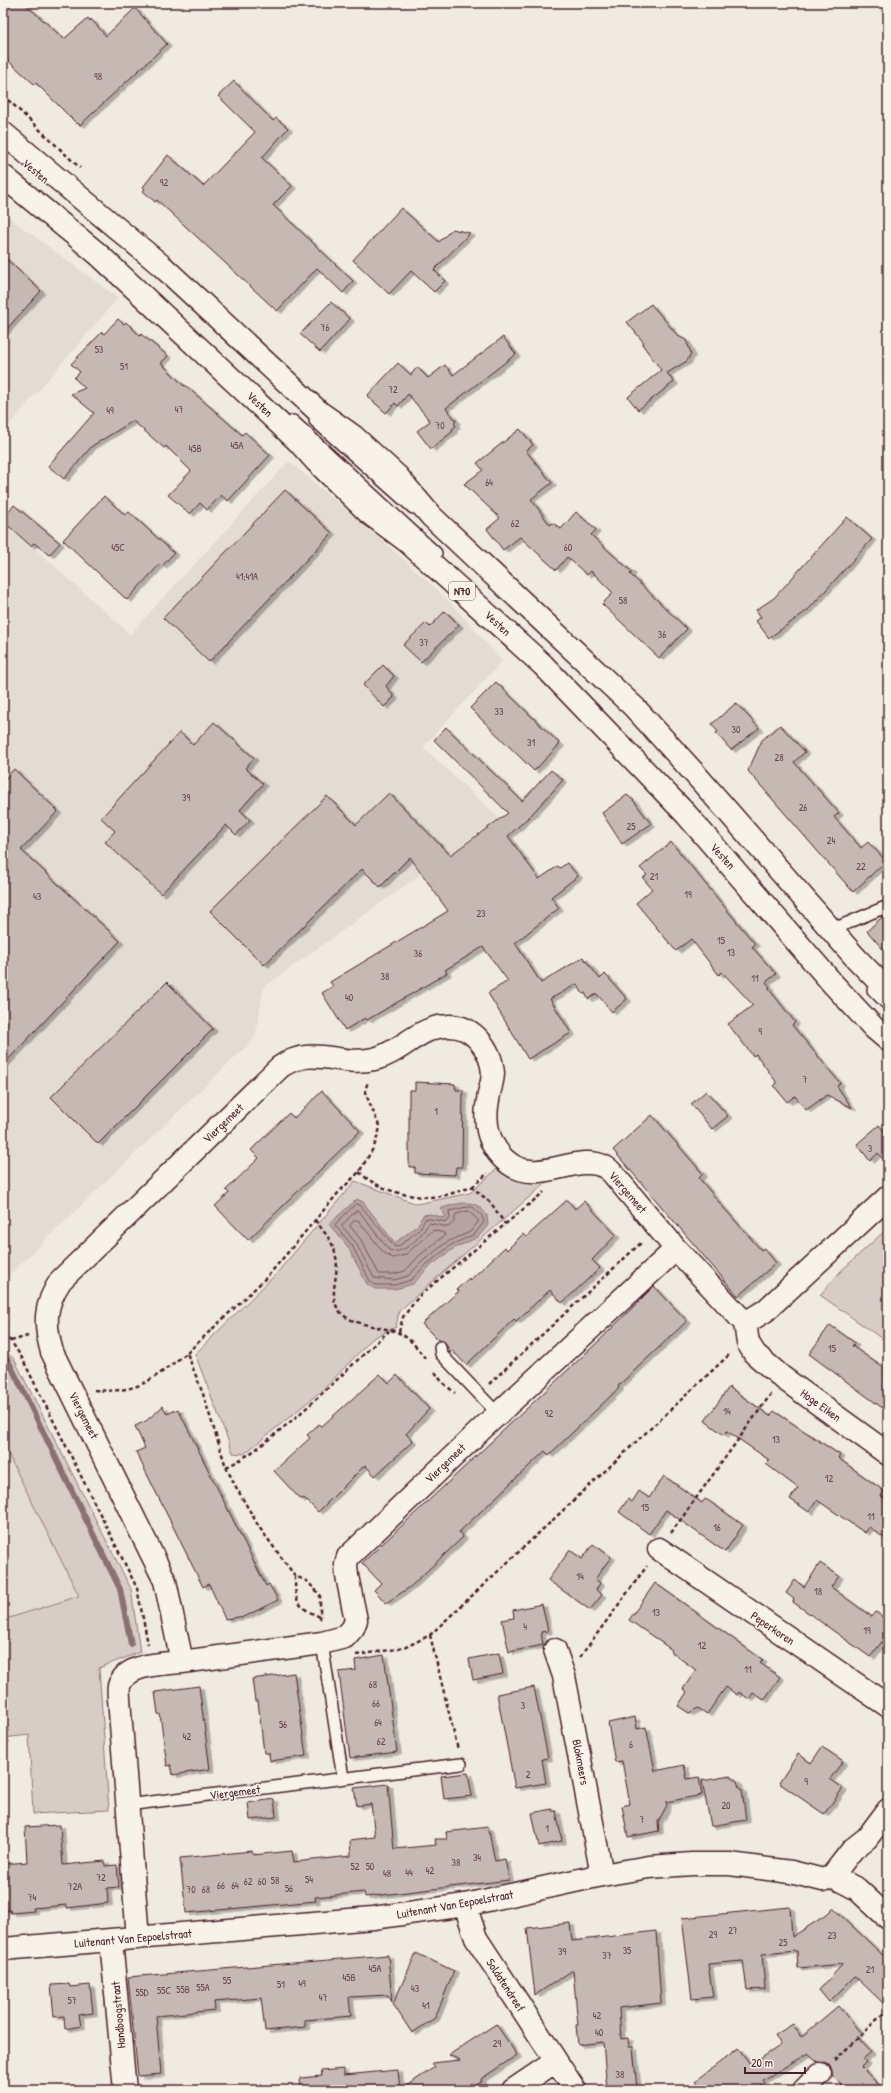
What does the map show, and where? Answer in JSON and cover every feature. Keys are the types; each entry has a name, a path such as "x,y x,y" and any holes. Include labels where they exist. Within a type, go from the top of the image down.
{"street":[{"name":"Vesten","path":"3,133 162,266 319,412 353,436 398,477 431,516 634,707 696,774 831,930 888,991"},
{"name":"Vesten","path":"3,176 98,254 298,441 317,462 369,513 408,542 544,666 686,814 834,985 874,1028 888,1040"},
{"name":"Viergemeet","path":"182,1662 165,1581 52,1352 47,1333 47,1314 51,1295 61,1280 280,1067 290,1061 303,1056 356,1060 374,1059 390,1054 425,1031 441,1026 459,1025 477,1038 490,1054 493,1074 486,1118 489,1137 497,1153 511,1165 528,1171 550,1170 588,1164 604,1166 614,1175 658,1227 749,1340"},
{"path":"749,1340 765,1311 888,1197"},
{"name":"Viergemeet","path":"138,1938 119,1699 119,1686 125,1677 134,1670 182,1662 324,1651 345,1637 353,1628 356,1620 347,1576 346,1564 348,1557 498,1414 676,1249"},
{"name":"Hoge Eiken","path":"749,1340 783,1378 888,1454"},
{"name":"Peperkoren","path":"659,1549 888,1706"},
{"name":"Blokmeers","path":"555,1650 564,1676 602,1875"},
{"path":"888,1810 867,1838 853,1849 832,1876 857,1889 888,1918"},
{"name":"Luitenant Van Eepoelstraat","path":"3,1948 373,1918 465,1905 602,1875 649,1867 692,1864 730,1864 791,1872 824,1880 832,1876"},
{"name":"Soldatendreef","path":"465,1905 476,1938 575,2090"},
{"name":"Handboogstraat","path":"111,1940 125,2090"},
{"path":"513,2090 556,2061"},
{"path":"804,2090 820,2074"}],"lane":[{"name":"Vesten","path":"3,144 121,242 550,636 635,722 707,800 801,909 888,1005"},
{"name":"Vesten","path":"3,166 78,225 197,332 461,575 580,690 727,845 818,953 888,1030"},
{"path":"831,930 883,908 888,914"},
{"path":"440,1346 441,1354 498,1414"},
{"path":"324,1651 343,1778"},
{"name":"Viergemeet","path":"127,1805 461,1764"}],"path":[{"path":"73,1394 85,1389 120,1391 136,1387 149,1381 187,1353 267,1277 315,1220 359,1172 374,1147 380,1128 365,1092 374,1059"},
{"path":"359,1172 367,1179 411,1196 442,1196 472,1187 491,1203 505,1224"},
{"path":"399,1332 403,1317 420,1296 546,1190"},
{"path":"315,1220 330,1239 335,1249 337,1266 333,1294 342,1314 353,1320 399,1332 412,1342 428,1361"},
{"path":"479,1394 658,1227"},
{"path":"226,1467 254,1452 292,1422 327,1392 389,1330"},
{"path":"3,1335 11,1341 22,1358 137,1588 149,1650"},
{"path":"187,1353 203,1394 226,1467 236,1487 259,1527 295,1576 307,1581 320,1595 320,1617 324,1651 404,1648 430,1636 736,1349 749,1340"},
{"path":"431,1366 442,1382 457,1395"},
{"path":"564,1676 659,1549 783,1378"},
{"path":"295,1576 295,1595 302,1608 320,1617"},
{"path":"430,1636 461,1764"},
{"path":"820,2074 888,2009"}],"shaded area":[{"path":"3,213 118,298 3,432"},
{"path":"289,461 391,548 450,602 502,661 423,747 499,818 264,987 255,1038 7,1277 3,1285 3,520 130,634"},
{"path":"499,1167 550,1179 399,1311 396,1327 373,1338 324,1389 244,1454 233,1453 195,1354 275,1275 355,1181 417,1204 470,1193"},
{"path":"888,1228 888,1343 820,1295 841,1271"},
{"path":"3,1349 14,1359 131,1589 140,1652 99,1668 109,1810 33,1814 29,1735 3,1738 3,1620 79,1596 3,1444"},
{"path":"3,1444 79,1596 3,1620"}],"water":[{"path":"357,1199 363,1202 395,1243 418,1225 423,1215 430,1214 445,1218 446,1216 441,1211 442,1208 455,1204 467,1203 478,1206 487,1216 488,1225 478,1237 453,1249 429,1267 413,1284 395,1289 375,1289 367,1284 348,1247 329,1224"}],"building":[{"path":"3,3 24,3 64,39 88,18 90,21 91,19 106,36 135,8 167,44 80,125 78,123 77,124 36,83 34,84 3,56"},
{"path":"234,81 273,121 276,118 288,128 262,158 292,186 273,205 353,281 343,293 317,268 277,311 157,200 155,202 143,191 145,189 143,187 168,155 203,186 255,132 218,96"},
{"path":"401,208 439,242 452,229 470,233 434,270 445,281 434,292 411,271 389,294 353,260"},
{"path":"3,256 41,291 3,333"},
{"path":"331,302 350,319 320,352 300,334"},
{"path":"651,304 678,336 686,340 691,353 687,361 667,373 674,382 638,410 628,397 661,370 642,344 644,343 627,322"},
{"path":"118,319 124,324 126,322 140,336 141,334 168,356 161,363 184,386 185,385 242,435 245,432 270,455 228,501 221,495 207,510 200,503 190,514 168,495 191,471 166,446 164,448 133,421 92,446 64,479 48,466 94,413 71,394 85,388 74,378 80,372 71,364 102,332 104,334"},
{"path":"503,337 516,354 446,408 456,421 454,423 456,426 452,429 453,431 431,449 417,431 430,421 408,394 398,406 395,403 386,413 367,396 398,363 411,375 417,367 428,378 445,365 453,375"},
{"path":"520,429 533,445 526,451 552,483 531,499 550,525 553,523 561,529 576,512 596,530 591,535 632,572 630,574 687,629 659,658 602,604 613,593 591,571 587,575 567,557 556,570 520,537 503,550 487,529 500,518 464,484 483,470 477,463"},
{"path":"285,490 332,533 209,662 163,618"},
{"path":"104,496 125,515 129,512 174,553 162,566 160,564 127,600 63,540"},
{"path":"14,505 60,543 49,555 34,543 31,546 3,521 3,518"},
{"path":"847,517 872,539 808,610 769,638 756,621 761,617 756,610 774,598"},
{"path":"445,611 459,625 421,662 403,645 426,623 430,627"},
{"path":"383,665 394,676 386,686 394,697 384,707 363,685"},
{"path":"496,682 560,744 534,771 470,708"},
{"path":"736,703 759,728 731,750 716,733 718,732 712,724"},
{"path":"214,722 254,758 245,768 263,784 240,810 250,820 236,835 226,825 161,894 105,842 115,831 101,818 180,732 193,745"},
{"path":"780,725 805,752 794,762 839,813 834,817 861,848 868,842 886,861 853,892 748,771 762,740"},
{"path":"446,727 522,801 551,770 563,780 531,815 508,836 539,879 558,866 560,868 567,863 578,876 551,897 559,908 515,943 541,983 583,957 600,979 605,974 627,999 612,1012 597,994 588,999 577,984 550,999 571,1033 528,1059 488,993 508,981 483,947 445,970 447,973 367,1020 365,1018 345,1030 322,993 333,986 330,982 448,911 410,857 380,887 362,869 264,965 210,911 327,796 356,825 389,793 450,855 508,813 434,740"},
{"path":"14,769 58,811 21,850 120,941 3,1065 3,781"},
{"path":"627,795 634,801 651,824 622,844 602,813"},
{"path":"671,842 755,944 752,947 776,974 766,982 770,987 768,988 795,1022 792,1025 840,1083 837,1086 852,1108 827,1095 806,1110 795,1096 787,1102 774,1086 777,1083 756,1054 753,1056 728,1024 753,1005 722,972 719,975 691,939 676,951 636,903 652,889 643,878 647,875 640,868"},
{"path":"882,917 888,921 888,955 867,931"},
{"path":"167,982 213,1029 98,1144 51,1097"},
{"path":"415,1082 455,1084 456,1090 463,1090 462,1167 456,1167 455,1175 415,1173 415,1167 409,1167 409,1090 415,1090"},
{"path":"322,1091 360,1131 248,1240 215,1206 229,1193 226,1190 259,1158 251,1150 289,1113 294,1118"},
{"path":"706,1091 728,1116 712,1129 691,1104"},
{"path":"652,1115 703,1174 699,1178 723,1207 761,1250 764,1248 776,1263 738,1296 613,1150"},
{"path":"879,1125 888,1136 888,1165 878,1153 870,1161 857,1144"},
{"path":"567,1200 575,1209 584,1201 616,1235 592,1260 600,1268 562,1303 550,1290 516,1321 514,1319 466,1365 452,1350 450,1353 445,1342 438,1340 422,1324 459,1291 457,1289 469,1278 470,1280 505,1247 507,1250 523,1234 526,1237"},
{"path":"654,1286 687,1321 618,1386 619,1388 549,1455 545,1451 459,1532 463,1537 410,1587 386,1603 374,1590 381,1583 362,1563 602,1338"},
{"path":"830,1325 855,1343 852,1346 888,1371 888,1412 809,1354"},
{"path":"380,1374 389,1383 397,1375 429,1409 406,1434 413,1441 375,1476 365,1465 318,1512 304,1498 301,1500 274,1471 310,1438 307,1435 319,1424 322,1426"},
{"path":"729,1387 770,1416 774,1411 840,1455 838,1458 884,1491 881,1496 888,1501 888,1541 869,1527 865,1533 817,1500 809,1512 790,1499 798,1488 766,1464 769,1460 727,1431 724,1435 705,1421"},
{"path":"163,1406 167,1414 178,1409 266,1586 269,1584 278,1600 246,1616 225,1619 209,1584 203,1587 136,1452 145,1448 135,1426 146,1421"},
{"path":"664,1476 702,1503 705,1499 709,1501 743,1525 725,1552 666,1510 649,1534 619,1512 628,1499 632,1502 639,1491 649,1498"},
{"path":"593,1544 611,1557 595,1579 600,1583 596,1590 602,1595 590,1610 548,1580 570,1550 582,1559"},
{"path":"820,1563 839,1576 831,1587 872,1617 876,1612 888,1621 888,1634 870,1657 793,1602 794,1599 786,1593 795,1580 804,1587"},
{"path":"655,1583 763,1660 760,1663 780,1677 764,1700 753,1693 749,1699 739,1692 737,1695 726,1687 707,1714 698,1708 689,1713 678,1706 687,1692 683,1689 696,1670 671,1652 672,1650 629,1620"},
{"path":"542,1604 548,1631 541,1632 543,1645 509,1652 502,1620 514,1618 513,1610"},
{"path":"499,1653 503,1674 473,1680 469,1659"},
{"path":"384,1655 397,1752 350,1758 339,1672 356,1670 355,1660"},
{"path":"294,1673 306,1756 270,1761 269,1753 264,1753 258,1701 255,1701 252,1679"},
{"path":"199,1686 210,1769 173,1775 171,1765 167,1766 160,1714 158,1714 155,1692"},
{"path":"534,1687 548,1758 542,1759 546,1783 515,1788 497,1694"},
{"path":"635,1717 637,1729 646,1727 655,1771 684,1765 687,1779 699,1777 702,1795 666,1802 667,1805 658,1822 659,1831 628,1837 622,1806 630,1804 622,1761 615,1762 608,1723"},
{"path":"822,1747 843,1761 830,1779 843,1788 824,1814 779,1783 798,1754 811,1763"},
{"path":"468,1773 472,1796 444,1799 441,1776"},
{"path":"730,1776 737,1781 742,1790 746,1820 711,1826 702,1781"},
{"path":"388,1784 394,1849 436,1845 435,1839 447,1839 446,1832 488,1827 495,1861 505,1859 509,1880 365,1897 364,1892 315,1897 316,1901 186,1913 180,1858 252,1851 253,1855 292,1851 294,1862 351,1856 350,1840 375,1837 371,1804 357,1806 354,1788"},
{"path":"274,1799 276,1817 250,1820 248,1803"},
{"path":"552,1809 552,1811 556,1811 562,1841 539,1846 532,1813"},
{"path":"60,1825 63,1865 105,1861 105,1866 117,1865 119,1887 107,1888 108,1903 67,1908 67,1905 33,1908 34,1911 11,1913 10,1910 3,1911 3,1864 27,1862 25,1827"},
{"path":"790,1907 792,1937 826,1915 833,1908 888,1960 888,2008 855,1976 829,2002 819,1990 843,1964 798,1968 797,1951 762,1954 765,1989 747,1990 743,1961 708,1964 713,1997 692,1999 682,1918"},
{"path":"570,1923 572,1941 656,1931 661,2003 619,2008 621,2039 628,2038 629,2047 633,2047 637,2090 607,2090 603,2042 578,2045 576,2025 578,2025 573,1970 535,1995 527,1928"},
{"path":"416,1953 454,1971 435,2018 412,2033 393,2004"},
{"path":"388,1955 392,2002 388,1995 349,1997 351,2016 305,2020 305,2027 265,2031 261,1998 214,2002 215,2010 156,2016 161,2074 138,2076 128,1977"},
{"path":"69,1984 70,1987 90,1985 93,2013 79,2015 81,2026 65,2029 64,2016 54,2017 51,1985"},
{"path":"838,2006 860,2032 856,2036 871,2052 863,2059 866,2062 861,2067 884,2090 846,2090 832,2076 832,2070 829,2065 818,2062 808,2053 763,2080 765,2083 757,2090 704,2090 696,2081 738,2048 751,2065 781,2045 775,2035 793,2024 801,2037"},
{"path":"496,2024 517,2055 481,2079 482,2081 467,2090 400,2090 435,2067 432,2063 460,2060 449,2055"},
{"path":"344,2069 344,2075 398,2070 400,2090 301,2090 300,2078 322,2076 321,2071"}],"waterway":[{"path":"3,1357 8,1360 120,1589 131,1644"}]}
